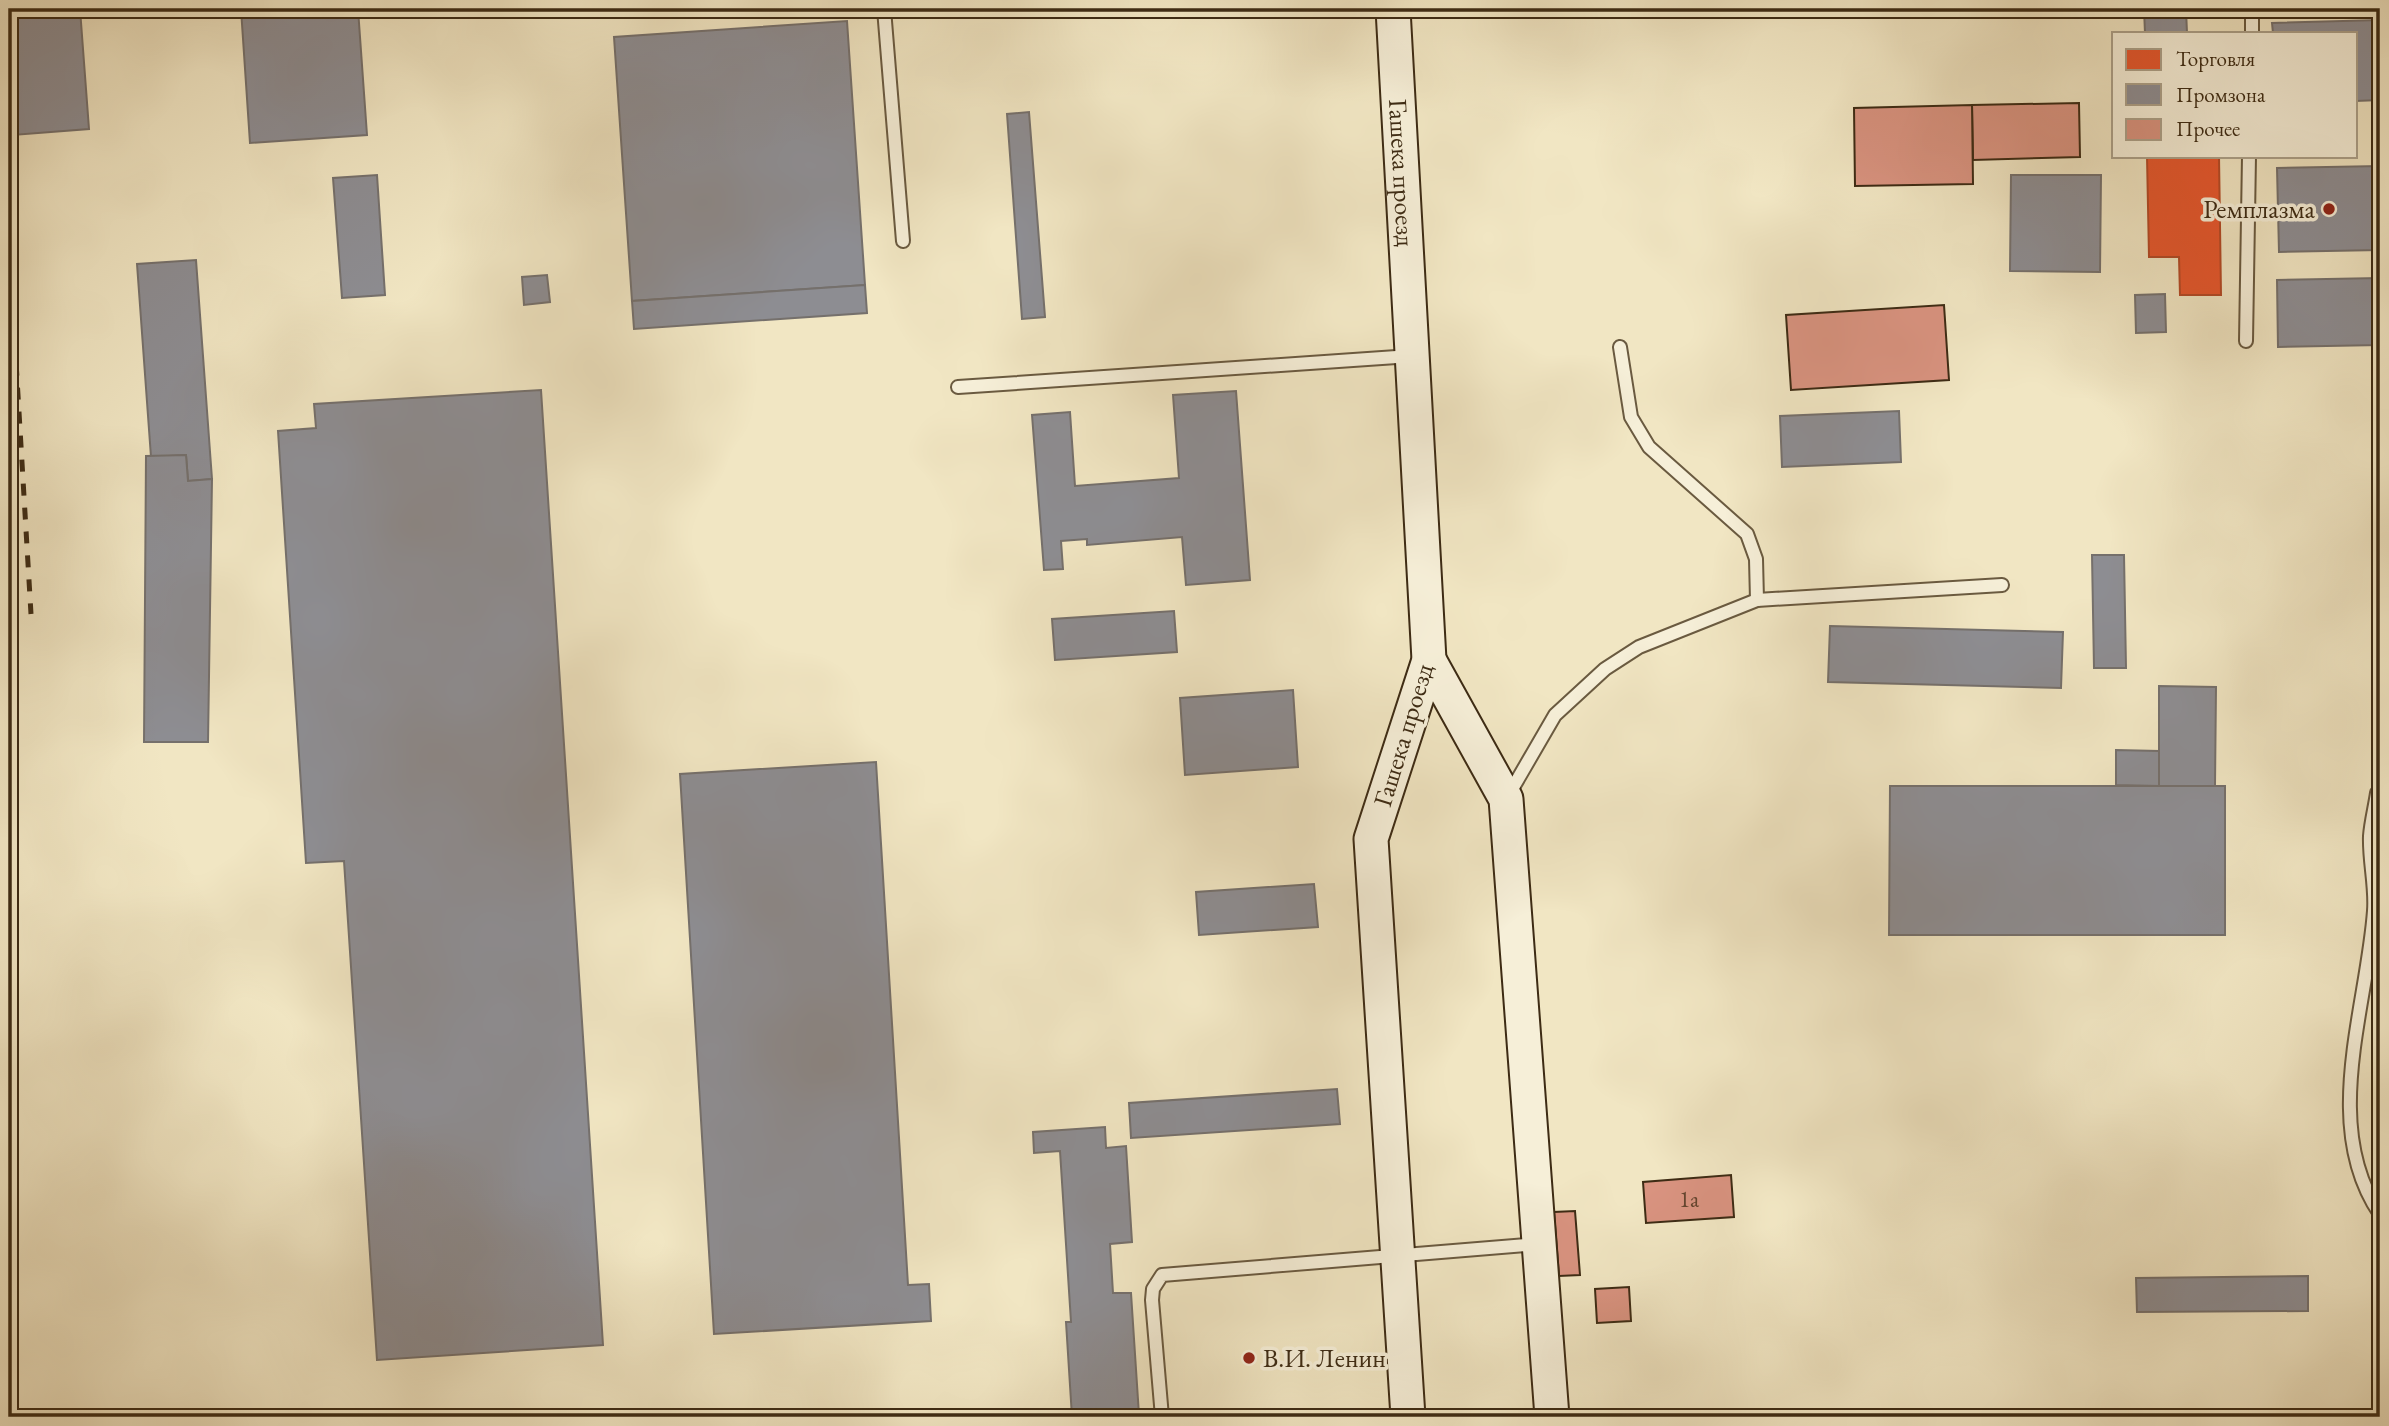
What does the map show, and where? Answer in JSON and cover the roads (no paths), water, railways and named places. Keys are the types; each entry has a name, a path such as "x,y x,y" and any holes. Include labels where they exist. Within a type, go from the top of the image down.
{"street":[{"name":"Гашека проезд","path":"1393,9 1429,660 1371,839 1408,1417"},
{"path":"1429,660 1506,799 1552,1417"}],"lane":[{"path":"884,9 903,241"},
{"path":"2252,9 2252,32"},
{"path":"2246,341 2249,158"},
{"path":"1620,347 1631,417 1649,447 1747,534 1756,559 1757,600"},
{"path":"957,387 1412,356"},
{"path":"1506,799 1555,715 1605,668 1639,647 1757,600 2002,585"},
{"path":"2377,793 2370,835 2374,908 2364,997 2353,1054 2350,1110 2360,1173 2380,1214"},
{"path":"1163,1417 1152,1300 1153,1289 1162,1275 1539,1244"}],"railway":[{"path":"9,244 31,614"}],"place":[{"name":"Ремплазма","path":"2329,209"},
{"name":"В.И. Ленин","path":"1249,1358"}]}
